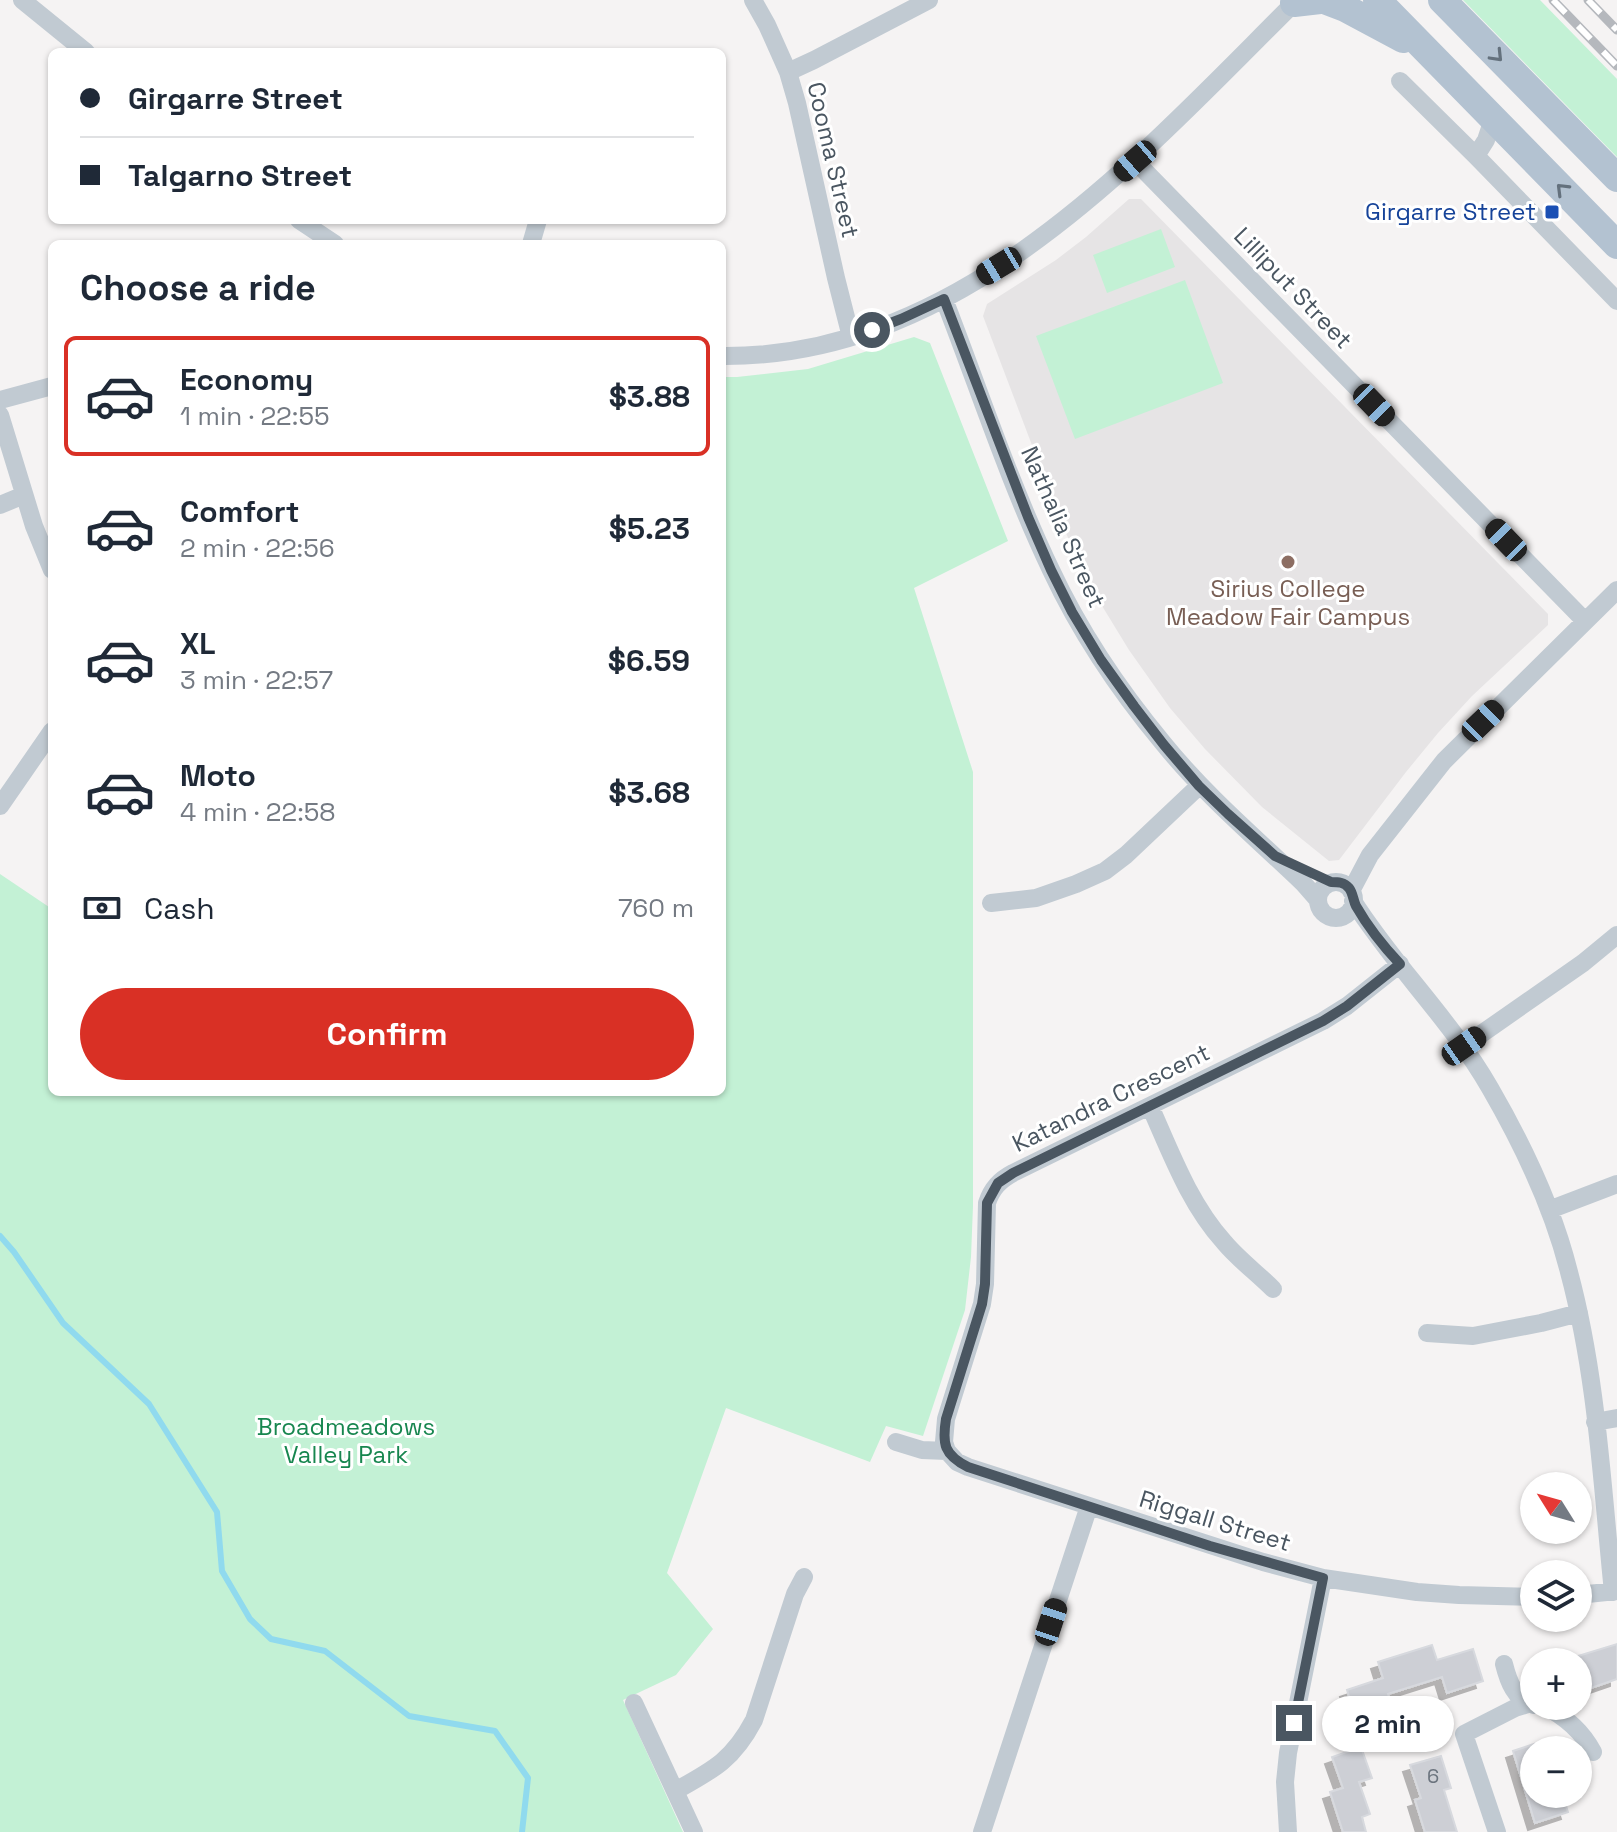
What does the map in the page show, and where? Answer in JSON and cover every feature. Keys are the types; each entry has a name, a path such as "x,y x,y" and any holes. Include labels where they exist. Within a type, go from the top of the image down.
{"main road":[{"path":"1377,0 1617,245"},
{"path":"1442,0 1617,178"},
{"path":"1309,1 1345,8 1428,52"}],"street":[{"path":"22,0 81,48"},
{"name":"Cooma Street","path":"753,0 788,72 851,337"},
{"path":"788,72 929,0"},
{"path":"726,356 808,348 851,337 944,299 1040,239 1081,208 1309,1"},
{"path":"1400,81 1617,301"},
{"path":"1476,156 1486,140 1493,119"},
{"name":"Lilliput Street","path":"1135,161 1585,621"},
{"path":"305,224 329,240"},
{"name":"Nathalia Street","path":"944,299 1051,570 1101,660 1199,786 1318,900"},
{"path":"0,400 48,387"},
{"path":"0,415 34,526 48,560"},
{"path":"0,505 24,495"},
{"path":"1343,889 1444,761 1617,590"},
{"path":"0,806 48,737"},
{"path":"991,903 1036,898 1105,871 1199,786"},
{"name":"Nathalia Street","path":"1275,856 1343,889"},
{"path":"1343,889 1321,889 1319,906 1326,915 1338,917 1358,928 1385,948"},
{"path":"1338,917 1349,912 1343,889"},
{"path":"1343,889 1385,948 1464,1046 1516,1136 1549,1210 1569,1269 1579,1313 1615,1592 1592,1594"},
{"path":"1464,1046 1583,963 1617,935"},
{"name":"Katandra Crescent","path":"947,1451 944,1442 946,1419 982,1304 987,1203 998,1183 1323,1021 1400,964"},
{"path":"1150,1106 1199,1209 1224,1242 1273,1289"},
{"path":"1549,1210 1617,1184"},
{"path":"1427,1333 1473,1336 1579,1313"},
{"path":"1595,1422 1617,1418"},
{"name":"Riggall Street","path":"896,1442 922,1450 947,1451 957,1462 968,1467 1249,1558 1323,1578 1417,1592 1520,1597"},
{"path":"982,1832 1089,1506"},
{"path":"675,1791 719,1766 746,1737 795,1594 804,1577"},
{"path":"1288,1832 1285,1782 1288,1753 1323,1578"},
{"path":"1504,1664 1508,1681 1520,1697"},
{"path":"634,1703 694,1832"},
{"path":"1497,1832 1464,1734 1520,1711"},
{"path":"1566,1720 1586,1739 1593,1752"}],"shaded area":[{"name":"Sirius College Meadow Fair Campus","path":"1129,199 1141,199 1548,614 1548,625 1472,696 1438,733 1339,860 1329,861 1262,807 1170,708 1129,650 1096,596 1063,527 983,316 987,304 1056,260"}],"green space":[{"path":"1463,0 1540,0 1617,79 1617,157"},
{"path":"1161,229 1175,267 1107,293 1093,255"},
{"path":"1185,280 1223,383 1075,439 1036,336"},
{"name":"Broadmeadows Valley Park","path":"914,337 930,343 1008,541 914,588 973,772 971,1257 965,1310 923,1436 886,1426 870,1462 726,1408 667,1573 713,1629 676,1675 623,1700 683,1832 0,1832 0,874 48,906 48,1096 726,1096 726,377 808,369"}],"building":[{"path":"1617,1644 1617,1679 1592,1688 1592,1652"},
{"path":"1432,1645 1437,1660 1473,1649 1483,1681 1447,1693 1442,1677 1388,1694 1393,1710 1357,1722 1347,1690 1383,1678 1378,1662"},
{"path":"1361,1747 1372,1778 1359,1782 1370,1814 1362,1817 1366,1832 1343,1832 1330,1792 1343,1788 1332,1757"},
{"path":"1520,1749 1520,1774 1513,1751"},
{"path":"1441,1756 1451,1788 1444,1790 1457,1832 1425,1832 1415,1800 1421,1798 1410,1765"},
{"path":"1530,1808 1567,1808 1568,1812 1535,1823"}],"waterway":[{"path":"0,1236 63,1323 149,1404 217,1512 222,1571 250,1619 271,1639 325,1651 409,1716 495,1731 528,1778 522,1832"}],"railway":[{"path":"1553,0 1617,66"},
{"path":"1588,0 1617,30"}],"place":[{"name":"Girgarre Street","path":"1552,212"},
{"name":"Sirius College Meadow Fair Campus","path":"1288,562"}],"route":[{"path":"872,330 944,299 1051,570 1101,660 1164,745 1199,786 1275,856 1308,873 1348,887 1365,919 1400,964 1323,1021 998,1183 987,1203 982,1304 946,1419 944,1442 947,1451 957,1462 968,1467 1210,1546 1323,1578 1294,1723"}]}
